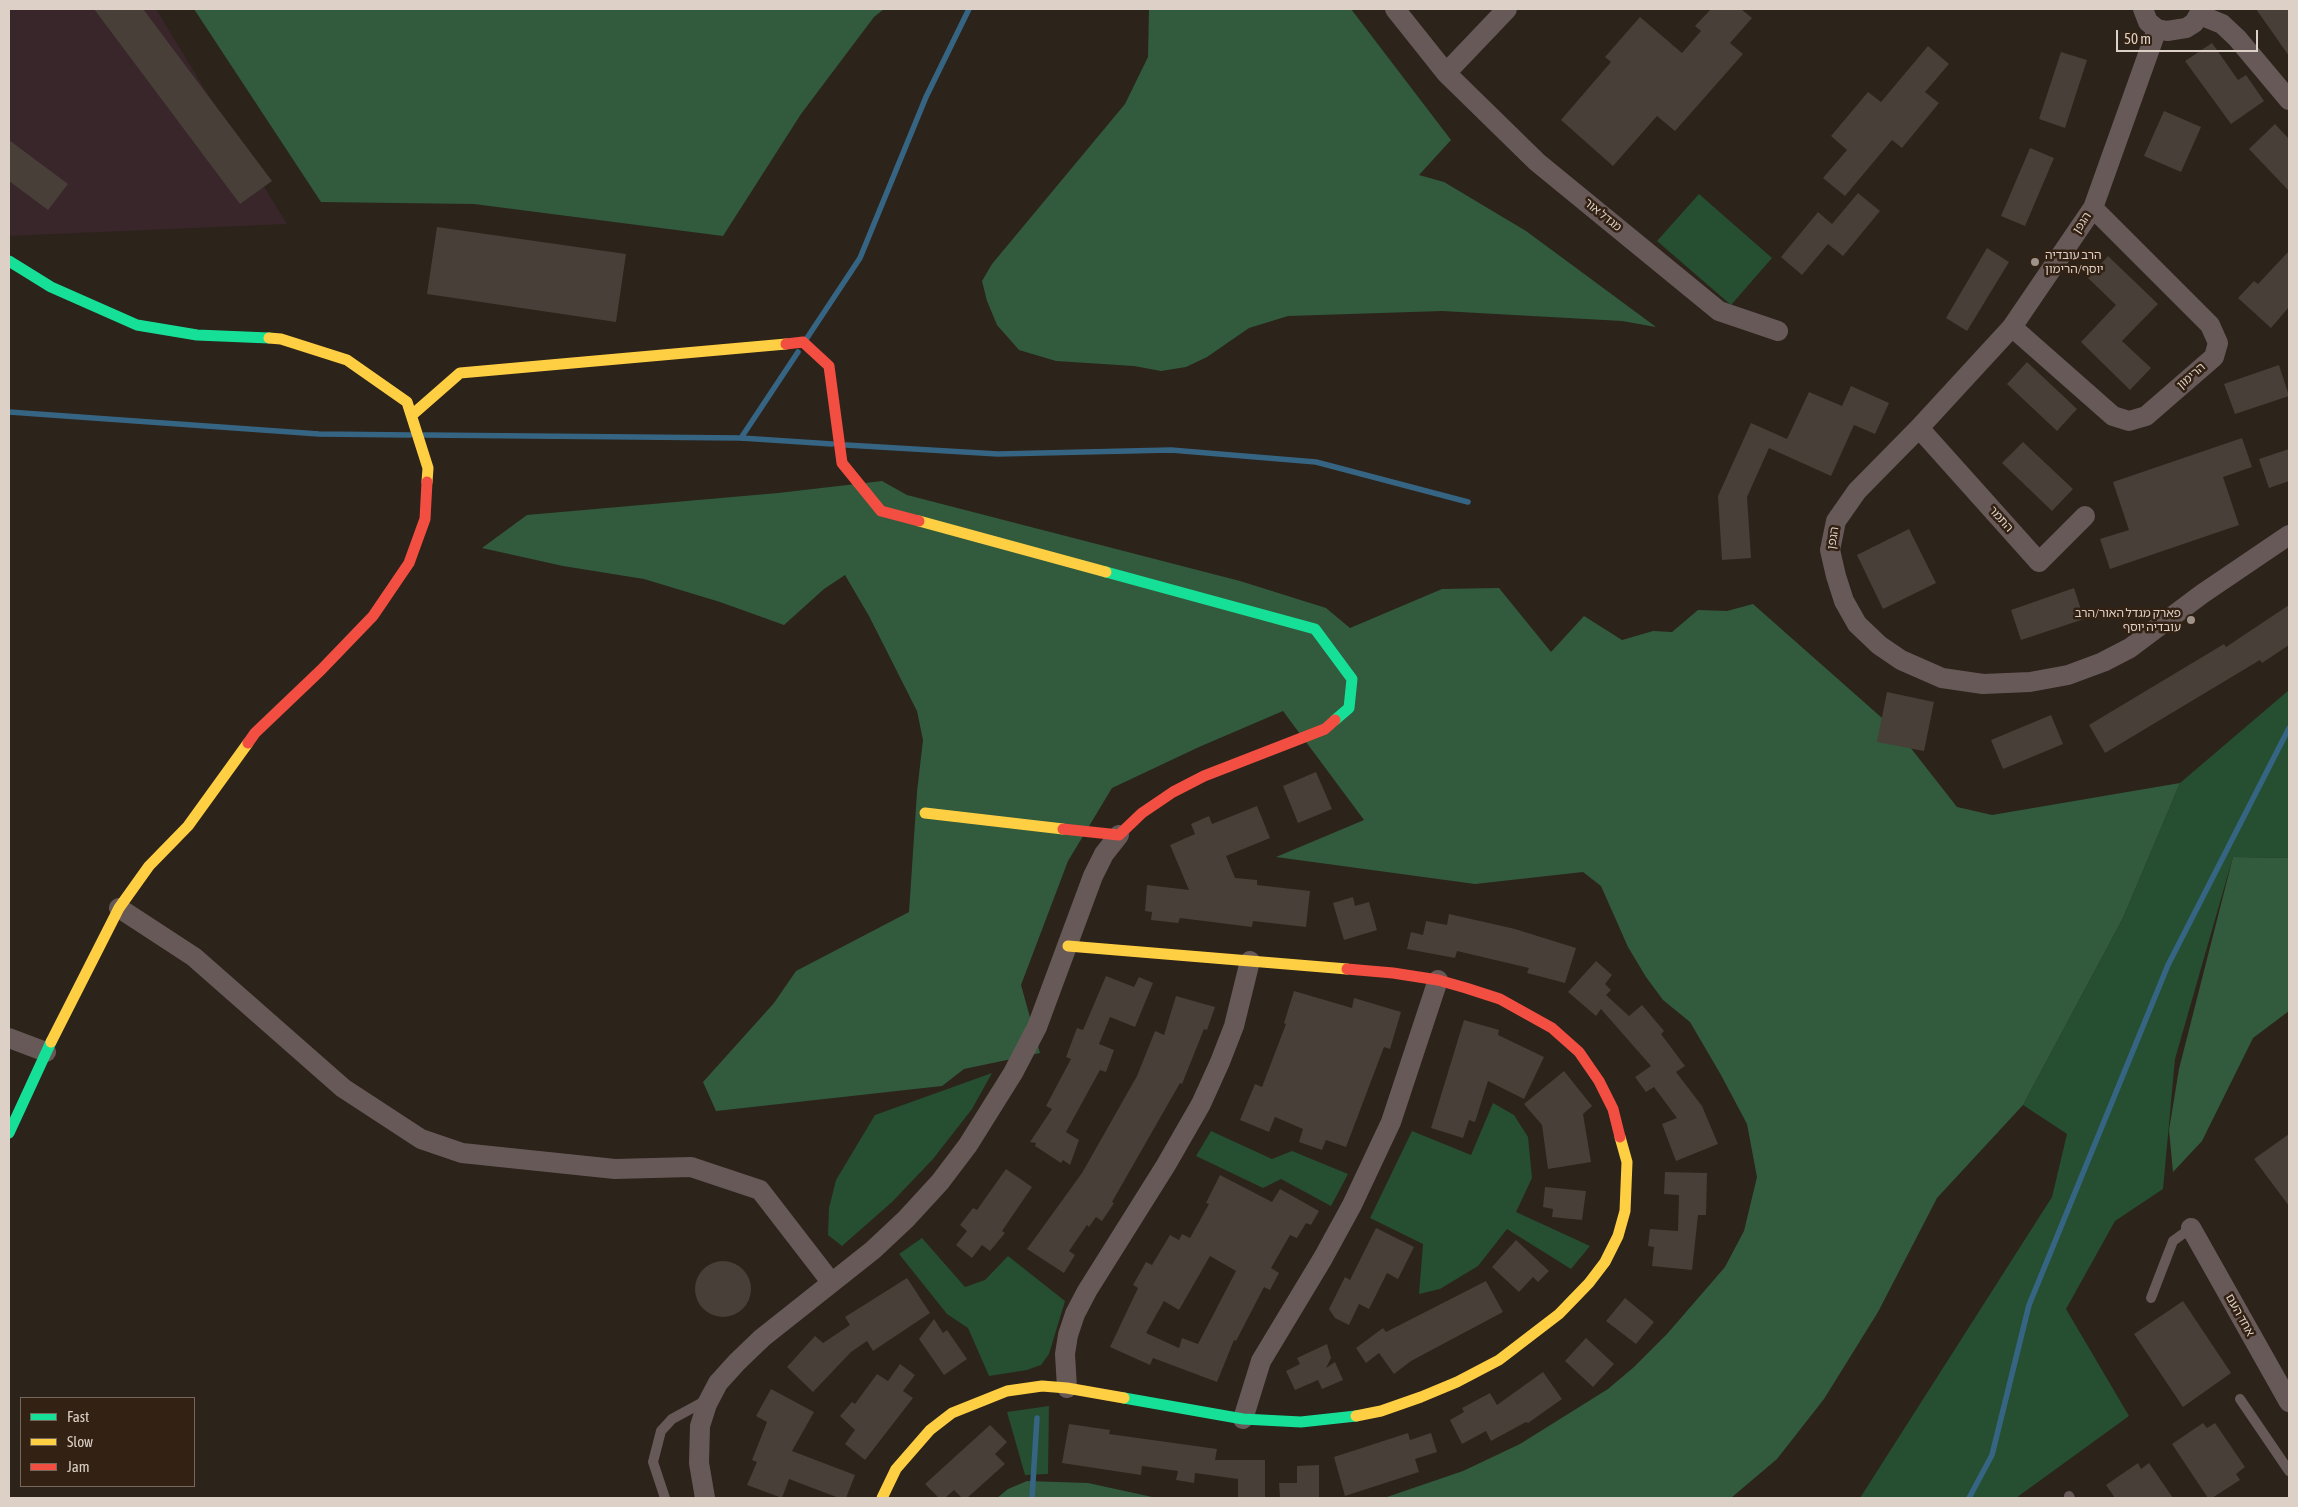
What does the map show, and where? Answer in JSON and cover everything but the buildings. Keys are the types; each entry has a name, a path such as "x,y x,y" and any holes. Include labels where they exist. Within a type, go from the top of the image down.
{"street":[{"name":"מגדל אור","path":"1395,9 1446,73 1537,162 1719,311 1778,331"},
{"path":"1446,73 1506,9"},
{"path":"2143,9 2148,22 2157,28 2177,31 2194,22 2201,12 2222,24 2237,38 2289,100"},
{"name":"הגפן","path":"2157,28 2093,208 2012,327 1919,428 1857,491 1836,521 1830,550 1844,601 1857,624 1879,645 1901,660 1942,678 1983,684 2030,682 2068,675 2103,662 2130,648 2202,594 2289,535"},
{"name":"הרימון","path":"2012,327 2113,416 2129,422 2146,416 2214,357 2218,343 2210,325 2093,208"},
{"path":"9,261 51,287 137,325 196,335 281,339 347,360 408,402 428,468 425,519 409,563 373,616 256,733 188,826 149,866 119,908 46,1052 9,1133"},
{"path":"412,416 460,373 803,342 829,366 842,463 881,511 1315,629 1352,678 1349,708 1325,729 1204,776 1173,792 1142,813 1119,834 1104,854 1092,876 1037,1027 1013,1073 968,1145 940,1182 906,1219 873,1250 762,1338 718,1383 710,1398 700,1426 699,1463 704,1498"},
{"name":"התמר","path":"1919,428 2039,562 2085,516"},
{"path":"925,813 1119,834"},
{"path":"119,908 194,957 343,1088 422,1139 462,1153 615,1169 691,1167 760,1190 831,1282"},
{"path":"882,1498 896,1469 912,1448 930,1430 952,1413 1007,1391 1042,1386 1067,1388 1243,1419 1300,1422 1342,1419 1381,1411 1457,1382 1499,1360 1559,1314 1589,1283 1605,1262 1618,1236 1625,1211 1627,1162 1613,1109 1599,1081 1579,1052 1552,1028 1524,1011 1500,999 1438,980 1359,969 1068,946"},
{"path":"1067,1388 1065,1354 1068,1335 1075,1314 1086,1291 1166,1165 1201,1104 1234,1026 1250,961"},
{"path":"1243,1419 1261,1361 1323,1258 1352,1205 1391,1122 1438,980"},
{"path":"9,1038 46,1052"},
{"name":"אחד העם","path":"2191,1228 2289,1402"}],"lane":[{"path":"2152,1298 2173,1241 2191,1228"},
{"path":"665,1498 653,1462 661,1431 672,1419 710,1398"},
{"path":"2240,1400 2288,1468"}],"shaded area":[{"path":"9,9 156,9 287,224 9,236"}],"green space":[{"path":"194,9 884,9 874,17 801,114 723,236 474,204 321,202"},
{"path":"1149,9 1351,9 1451,140 1419,175 1444,182 1526,231 1656,327 1622,321 1442,311 1288,316 1249,328 1207,357 1186,367 1161,371 1134,366 1056,361 1019,350 997,325 987,301 982,281 992,264 1125,104 1148,57"},
{"path":"1699,194 1772,258 1731,305 1657,241"},
{"path":"882,481 907,495 1240,581 1326,608 1350,628 1442,589 1499,588 1551,652 1584,616 1622,640 1653,631 1672,632 1698,610 1727,611 1753,604 1899,733 1957,807 1992,815 2180,783 2123,918 2023,1105 1937,1198 1878,1312 1824,1399 1777,1459 1731,1498 1384,1498 1463,1471 1520,1444 1608,1389 1634,1367 1667,1334 1725,1267 1744,1231 1757,1177 1747,1124 1690,1022 1663,1000 1646,977 1628,947 1601,886 1583,872 1475,884 1276,857 1364,820 1283,711 1199,747 1112,788 1068,861 1021,985 1040,1053 964,1069 942,1086 716,1111 703,1082 774,1003 796,971 909,912 917,792 923,740 917,711 869,616 845,575 824,589 784,625 720,602 644,579 563,566 482,548 527,515 778,493"},
{"path":"2289,690 2289,858 2233,857 2175,1059 2163,1189 2115,1221 2066,1309 2129,1416 2016,1498 1860,1498 2052,1197 2067,1134 2023,1105 2123,918 2180,783"},
{"path":"2233,857 2289,858 2289,1011 2253,1038 2202,1141 2173,1172 2169,1130 2179,1069"},
{"path":"992,1073 972,1109 933,1159 892,1202 842,1246 828,1235 829,1208 836,1180 875,1115"},
{"path":"1493,1103 1514,1115 1528,1137 1532,1178 1516,1212 1590,1246 1571,1269 1507,1229 1478,1266 1440,1289 1419,1294 1423,1244 1370,1218 1412,1131 1471,1155"},
{"path":"1211,1131 1272,1159 1292,1151 1348,1174 1331,1206 1281,1179 1263,1188 1196,1156"},
{"path":"922,1238 965,1287 985,1280 1008,1256 1065,1301 1049,1354 1041,1365 1027,1370 989,1376 968,1328 947,1314 899,1254"},
{"path":"1049,1406 1048,1474 1025,1475 1007,1412"},
{"path":"1027,1481 1088,1483 1157,1498 997,1498 1008,1489"}],"waterway":[{"path":"807,338 860,258 926,97 969,9"},
{"path":"741,438 798,352"},
{"path":"9,412 319,434 410,435"},
{"path":"424,435 741,438 832,444"},
{"path":"846,445 998,454 1171,450 1316,462 1468,502"},
{"path":"1969,1498 1992,1455 2029,1305 2168,965 2289,728"},
{"path":"1032,1498 1037,1418"}],"traffic: fast":[{"path":"9,261 51,287 137,325 197,335 269,338"},
{"path":"1106,572 1315,629 1352,679 1349,708 1335,720"},
{"path":"9,1133 51,1042"},
{"path":"1124,1398 1243,1419 1301,1422 1356,1416"}],"traffic: slow":[{"path":"269,338 281,339 347,360 407,402 428,468 427,482"},
{"path":"412,415 460,373 786,344"},
{"path":"919,521 1106,572"},
{"path":"51,1042 119,908 149,866 188,826 248,743"},
{"path":"925,813 1063,829"},
{"path":"1068,946 1347,969"},
{"path":"1356,1416 1381,1411 1421,1397 1457,1382 1499,1360 1559,1314 1589,1283 1605,1262 1618,1236 1625,1211 1627,1162 1620,1137"},
{"path":"882,1498 896,1469 930,1430 952,1413 1007,1391 1042,1386 1067,1388 1124,1398"}],"traffic: jam":[{"path":"786,344 803,342 829,366 842,463 881,511 919,521"},
{"path":"248,743 255,733 321,670 373,616 409,563 425,519 427,482"},
{"path":"1063,829 1119,835 1142,813 1173,792 1204,776 1325,729 1335,720"},
{"path":"1347,969 1393,973 1438,980 1466,988 1500,999 1552,1028 1579,1052 1599,1081 1613,1109 1620,1137"}],"place":[{"name":"הרב עובדיה יוסף/הרימון","path":"2035,262"},
{"name":"פארק מגדל האור/הרב עובדיה יוסף","path":"2191,620"}]}
